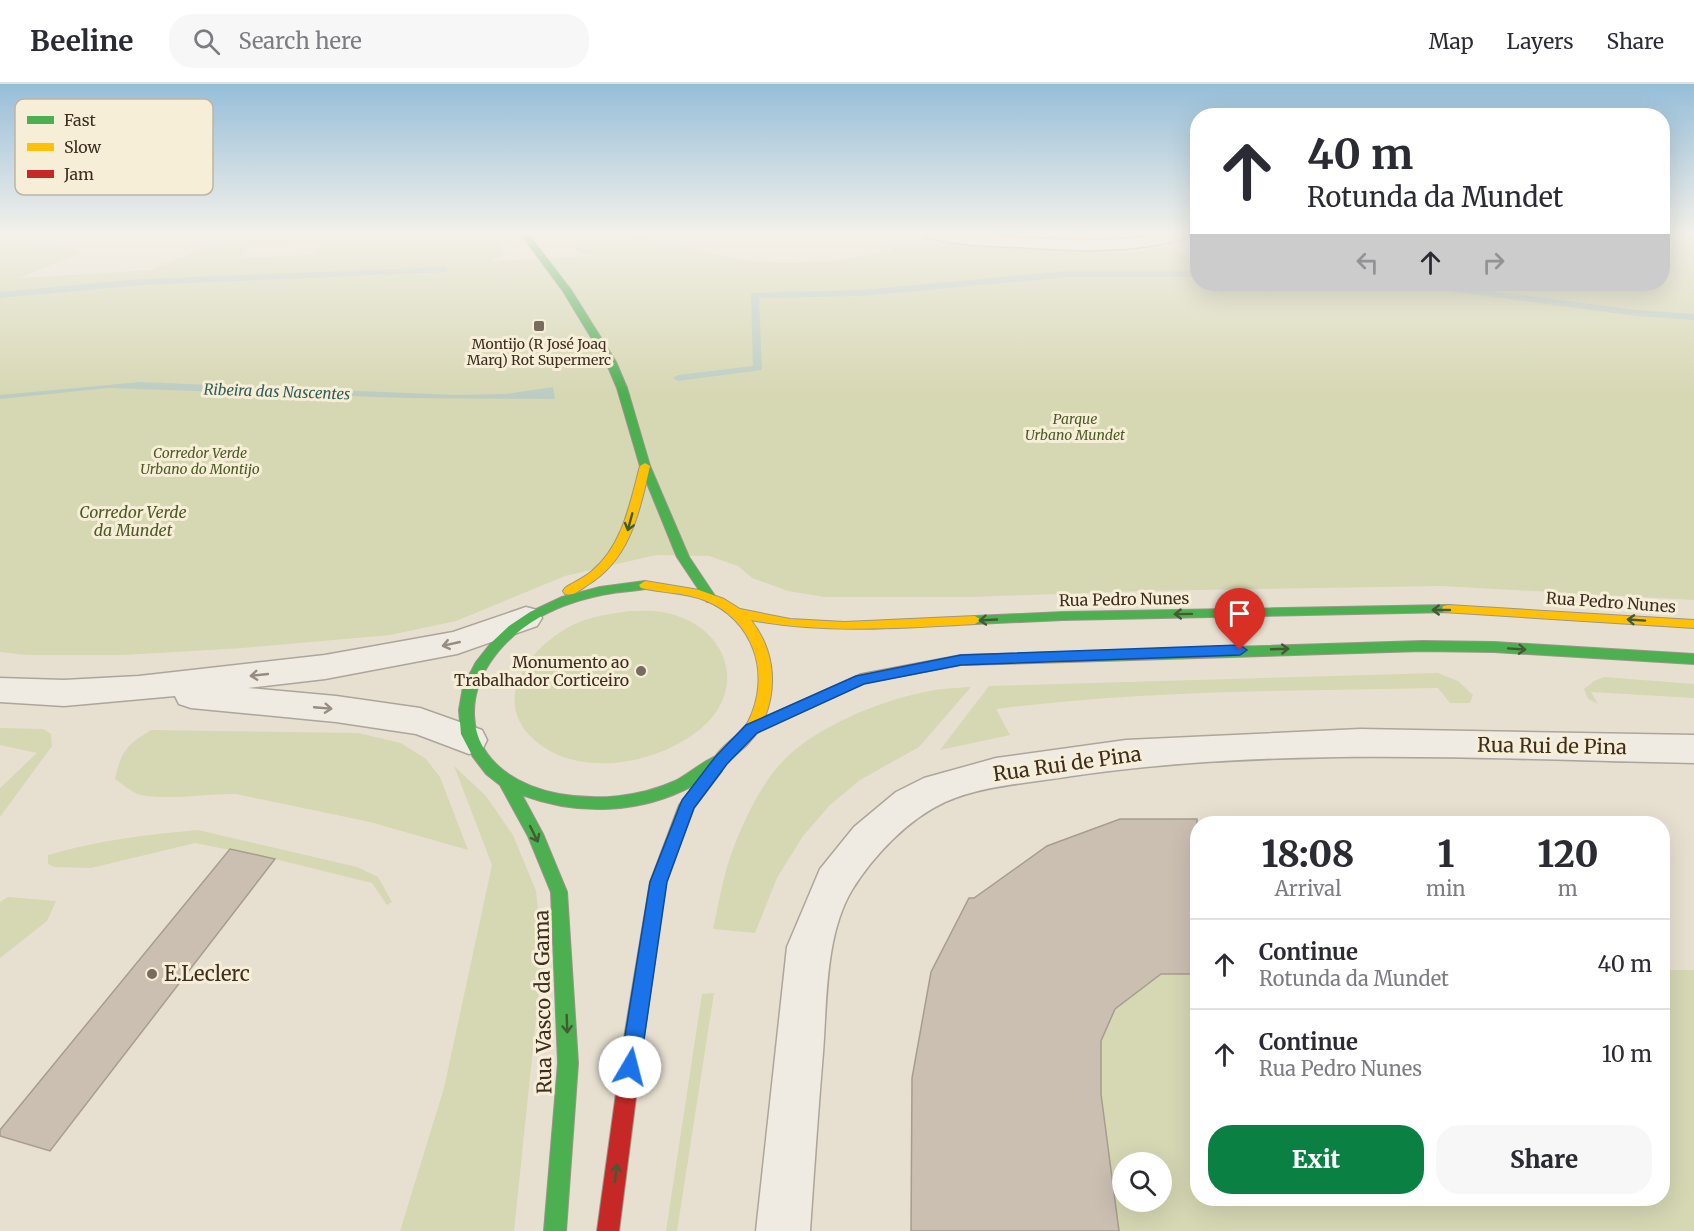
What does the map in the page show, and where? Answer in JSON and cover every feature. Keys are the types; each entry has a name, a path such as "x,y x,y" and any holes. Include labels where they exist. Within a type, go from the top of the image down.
{"main road":[{"path":"565,288 611,362 622,388 645,465 683,557 711,598"},
{"path":"645,465 627,536 615,555 598,573 532,615 496,643 474,674 464,707 469,740 483,764 507,783 545,799 590,805 638,800 683,784 722,760"},
{"path":"532,615 571,597 608,587 645,585 680,588 711,598 736,613 758,636 768,665 766,696 751,729 722,760 687,805 658,882 639,997 608,1231"},
{"name":"Rua Pedro Nunes","path":"736,613 790,623 845,626 1063,616 1467,609 1694,624"},
{"path":"751,729 861,679 961,660 1422,646 1494,647 1694,659"},
{"name":"Rua Vasco da Gama","path":"507,783 534,834 559,892 568,1063 555,1231"}],"street":[{"path":"0,690 64,693 139,688 325,668 457,643 532,615"},
{"path":"139,688 222,699 336,709 420,721 469,740"},
{"name":"Rua Rui de Pina","path":"783,1231 809,947 834,882 867,839 909,803 937,789 996,773 1126,754 1360,743 1694,750"}],"green space":[{"name":"Corredor Verde Urbano do Montijo","path":"0,288 1190,288 1190,291 1670,291 1670,288 1694,288 1694,600 1442,586 1140,591 972,597 824,597 788,591 752,578 738,566 709,556 656,555 565,576 456,621 390,635 243,648 124,655 27,655 0,652"},
{"path":"630,611 658,611 684,619 702,629 716,643 724,660 727,677 724,696 715,714 698,731 679,744 636,759 614,763 590,763 566,758 552,752 532,738 520,723 515,706 516,689 522,673 547,642 565,629 589,619"},
{"path":"1438,673 1458,681 1473,695 1470,703 1450,703 1438,688 1217,692 1106,698 996,709 1010,735 940,750 989,686"},
{"path":"1604,677 1694,684 1694,698 1591,692 1598,704 1588,699 1584,689"},
{"path":"971,687 919,747 860,780 830,805 803,836 777,878 755,933 713,929 726,868 737,838 760,791 783,761 831,726 871,708 930,691"},
{"path":"0,728 43,729 51,734 52,746 0,817 0,788 37,753 0,745"},
{"path":"151,730 358,733 401,743 426,759 440,777 468,850 370,822 236,794 156,797 135,793 115,779 117,770 122,756 130,745"},
{"path":"454,766 486,796 513,835 536,891 543,952 514,1231 400,1231 444,1088 492,865"},
{"path":"198,830 357,867 378,877 392,902 387,905 372,883 275,859 195,843 91,868 54,867 48,864 48,855 85,846 141,836"},
{"path":"8,897 56,901 47,921 0,958 0,902"},
{"path":"1670,970 1694,970 1694,1231 1119,1231 1117,1212 1172,1212 1172,1152 1112,1152 1112,1178 1101,1094 1101,1041 1115,1009 1161,974 1190,974 1190,1206 1670,1206"},
{"path":"714,993 677,1231 666,1231 702,994"}],"water":[{"path":"140,382 456,395 506,394 553,387 555,399 408,398 109,388 0,399 0,395"}],"building":[{"path":"1120,819 1190,819 1190,974 1161,974 1115,1009 1101,1041 1101,1094 1112,1178 1112,1212 1117,1212 1119,1231 911,1231 912,1078 931,972 969,898 974,898 1047,846"},
{"path":"230,849 275,859 50,1151 0,1136 0,1130"}],"waterway":[{"path":"0,295 82,288"},
{"name":"Ribeira das Nascentes","path":"678,378 758,368 754,295 862,293 921,288"},
{"name":"Ribeira das Nascentes","path":"1472,291 1637,313 1694,317"}],"traffic: fast":[{"path":"565,288 611,362 622,388 645,466 683,557 711,599"},
{"path":"645,585 567,600 535,615 514,629 496,646 481,666 470,687 466,710 469,734 485,764 505,780 536,794 584,803 633,800 657,794 701,774 721,759"},
{"path":"975,620 1063,616 1448,609"},
{"path":"1068,657 1422,646 1494,647 1694,659"},
{"path":"632,1050 658,882 687,805 714,771"},
{"path":"507,783 535,834 559,892 568,1063 555,1231"}],"traffic: slow":[{"path":"569,591 596,574 616,551 634,510 645,466"},
{"path":"645,585 688,591 709,597 729,607 754,632 761,647 766,680 759,714 748,734 721,759"},
{"path":"1448,609 1694,624"},
{"path":"736,613 790,623 845,626 975,620"},
{"path":"751,729 861,679 961,660 1068,657"}],"traffic: jam":[{"path":"608,1231 632,1050"}],"place":[{"name":"Montijo (R José Joaq Marq) Rot Supermerc","path":"539,326"},
{"name":"Monumento ao Trabalhador Corticeiro","path":"641,671"},
{"name":"E.Leclerc","path":"152,974"}],"route":[{"path":"630,1067 658,882 687,805 722,760 751,729 861,679 961,660 1240,650"}],"park label":[{"name":"Parque Urbano Mundet","path":"1075,428"},
{"name":"Corredor Verde da Mundet","path":"133,521"}]}
